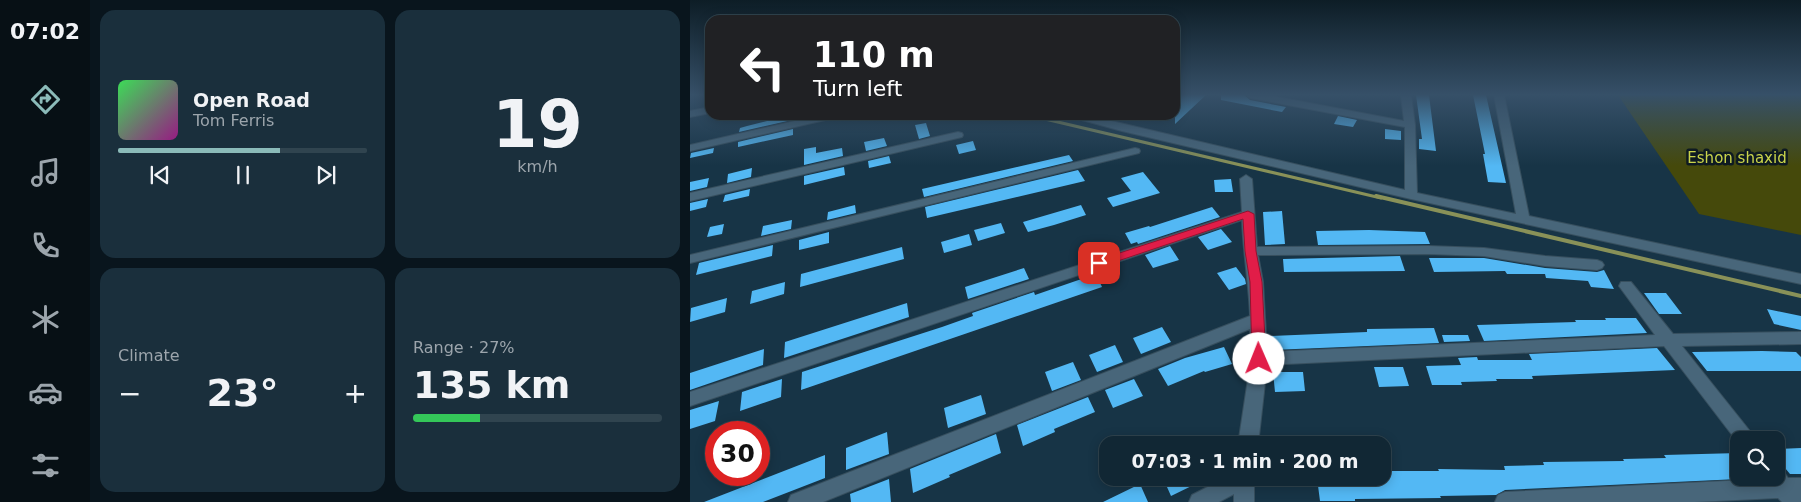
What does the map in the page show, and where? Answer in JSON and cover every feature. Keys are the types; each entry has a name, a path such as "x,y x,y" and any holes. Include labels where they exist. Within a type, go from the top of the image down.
{"street":[{"path":"1375,118 1410,125"},
{"path":"1409,118 1411,195"},
{"path":"1504,118 1523,219"},
{"path":"690,148 812,120"},
{"path":"1096,120 1411,195 1801,279"},
{"path":"690,197 958,135"},
{"path":"690,259 1135,152"},
{"path":"1246,179 1250,251 1256,282 1259,359 1249,436"},
{"path":"690,399 1248,214"},
{"path":"1250,251 1428,250 1484,252 1544,261 1597,265"},
{"path":"1626,286 1671,340 1740,431"},
{"path":"798,502 1258,319"},
{"path":"1259,359 1671,340 1801,338"},
{"path":"1199,502 1229,486"},
{"path":"1244,486 1244,502"},
{"path":"1504,502 1789,488"}],"green space":[{"name":"Eshon shaxid","path":"1634,118 1801,118 1801,235 1699,214"}],"building":[{"path":"1337,118 1357,120 1353,127 1334,124"},
{"path":"1419,118 1432,118 1436,151 1419,149 1419,139 1422,139"},
{"path":"1478,118 1491,118 1506,183 1488,182 1483,154 1485,154"},
{"path":"772,120 792,120 739,132 740,128"},
{"path":"926,123 930,136 919,139 915,125"},
{"path":"793,129 793,135 738,147 738,142"},
{"path":"1385,129 1401,131 1401,140 1385,139"},
{"path":"884,138 887,146 866,151 864,142"},
{"path":"973,141 976,150 959,154 956,145"},
{"path":"816,147 816,153 842,148 843,156 804,165 804,149"},
{"path":"714,148 713,153 690,158 691,153"},
{"path":"1069,155 1073,161 924,197 922,189"},
{"path":"889,156 891,163 869,168 868,161"},
{"path":"844,167 845,175 804,185 804,176"},
{"path":"752,168 751,177 727,183 728,174"},
{"path":"1078,170 1085,181 927,218 925,207"},
{"path":"1143,172 1160,193 1113,207 1107,198 1131,191 1121,178"},
{"path":"709,178 707,187 690,191 690,182"},
{"path":"1231,179 1233,192 1215,192 1214,180"},
{"path":"750,189 749,196 723,202 725,195"},
{"path":"708,199 706,207 690,211 690,203"},
{"path":"855,205 856,213 827,220 828,212"},
{"path":"1081,205 1086,215 1054,225 1028,232 1023,222"},
{"path":"1212,207 1220,217 1138,244 1137,242 1131,244 1125,233 1150,227"},
{"path":"1282,211 1285,244 1265,245 1263,212"},
{"path":"792,220 791,229 761,236 763,226"},
{"path":"1001,223 1005,233 978,241 974,230"},
{"path":"724,224 722,234 707,237 710,227"},
{"path":"1221,229 1232,242 1208,250 1198,237"},
{"path":"1316,231 1425,232 1430,244 1318,245"},
{"path":"829,232 829,243 799,250 799,240"},
{"path":"969,234 972,245 944,253 941,242"},
{"path":"773,245 772,256 696,275 699,263"},
{"path":"1170,246 1179,260 1153,268 1145,255"},
{"path":"902,247 904,259 800,287 801,274"},
{"path":"1400,256 1405,271 1284,272 1283,259"},
{"path":"1429,258 1484,258 1545,268 1597,272 1604,270 1614,289 1591,287 1588,281 1546,278 1545,274 1507,274 1505,271 1434,272"},
{"path":"1236,267 1245,279 1246,284 1229,290 1217,273"},
{"path":"1024,268 1029,279 968,299 965,287"},
{"path":"1096,274 1102,287 801,390 802,372 942,327 973,316 972,313 1034,292 1035,295"},
{"path":"785,282 784,294 750,304 752,291"},
{"path":"1644,293 1666,293 1682,314 1659,314"},
{"path":"727,298 725,312 690,322 691,308"},
{"path":"907,303 909,317 784,358 785,342"},
{"path":"1767,309 1801,316 1801,330 1774,324"},
{"path":"1605,318 1636,318 1647,333 1484,341 1477,325 1576,322 1575,320 1606,320"},
{"path":"1162,327 1171,342 1141,354 1133,338"},
{"path":"1434,328 1439,343 1272,350 1271,336 1367,332 1367,329"},
{"path":"1442,335 1468,335 1470,341 1444,342"},
{"path":"1115,345 1123,362 1097,372 1089,355"},
{"path":"1224,347 1232,364 1204,371 1168,386 1158,369 1185,358"},
{"path":"1657,348 1675,370 1532,376 1533,379 1496,379 1497,381 1461,382 1462,385 1432,385 1426,366 1461,365 1458,358 1477,357 1478,360 1532,360 1529,354"},
{"path":"764,349 763,365 690,390 690,373"},
{"path":"1692,352 1796,352 1801,357 1801,371 1707,371"},
{"path":"1073,362 1081,380 1052,391 1045,372"},
{"path":"1374,367 1403,367 1409,386 1379,387"},
{"path":"1273,372 1303,372 1305,391 1275,392"},
{"path":"782,379 781,397 740,411 742,392"},
{"path":"1134,379 1143,396 1113,408 1105,390"},
{"path":"981,395 986,414 948,428 944,408"},
{"path":"1088,397 1095,412 1054,429 1055,432 1023,446 1017,425"},
{"path":"719,401 715,421 705,421 705,424 690,429 690,410"},
{"path":"887,432 889,454 846,470 846,448"},
{"path":"996,434 1001,453 913,493 910,469"},
{"path":"1801,448 1801,474 1790,474 1785,468 1785,449"},
{"path":"1730,453 1730,479 1505,490 1496,495 1355,499 1355,501 1320,501 1318,486 1391,486 1391,471 1439,471 1438,469 1505,470 1504,466 1544,465 1543,462 1624,461 1623,459 1666,458 1664,455"},
{"path":"825,455 825,478 763,502 704,502 745,486 770,486 770,476"},
{"path":"889,479 891,502 851,502 850,494"},
{"path":"1136,486 1141,486 1148,502 1103,502"},
{"path":"1167,486 1192,486 1171,496"}],"waterway":[{"path":"1049,120 1381,198"},
{"path":"1376,196 1801,296"}],"route":[{"path":"1099,263 1248,214 1250,251 1256,282 1259,359"}]}
